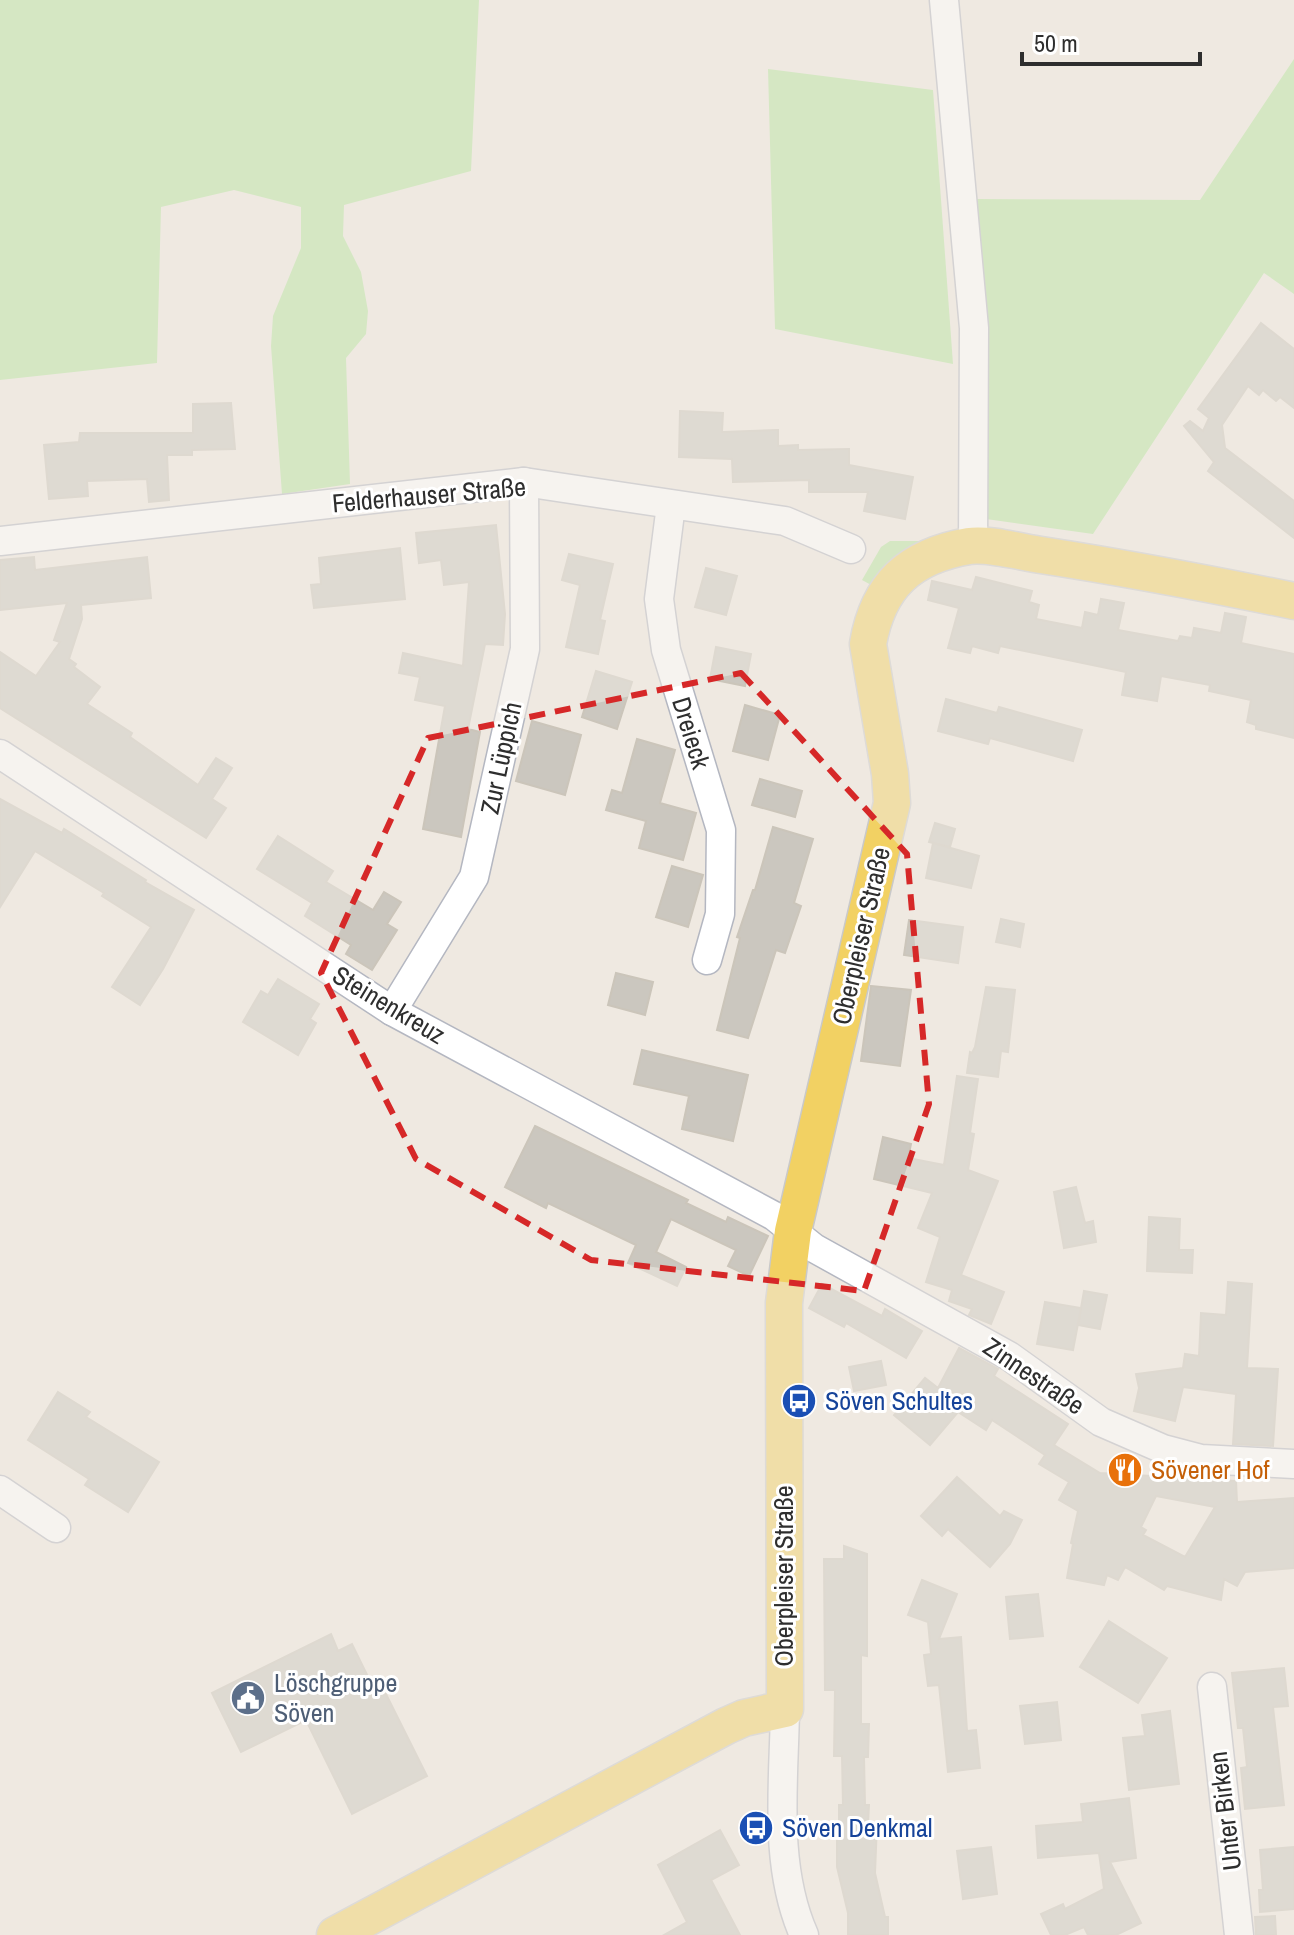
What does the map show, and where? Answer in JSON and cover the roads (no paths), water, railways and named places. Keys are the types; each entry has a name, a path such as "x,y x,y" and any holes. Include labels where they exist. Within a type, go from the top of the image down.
{"main road":[{"name":"Oberpleiser Straße","path":"785,1709 784,1303 793,1231 892,803 868,644 871,624 880,601 895,579 920,561 973,545 1127,568 1294,601"},
{"path":"335,1935 726,1726 744,1718 785,1709"}],"street":[{"path":"944,0 974,328 973,545"},
{"name":"Felderhauser Straße","path":"0,541 524,482 785,521 851,549"},
{"name":"Zur Lüppich","path":"392,1011 474,877 525,649 524,482"},
{"name":"Dreieck","path":"671,505 659,599 666,650 721,830 720,914 707,960"},
{"name":"Steinenkreuz","path":"0,754 392,1011 774,1216 793,1231"},
{"name":"Zinnestraße","path":"793,1231 814,1248 1009,1356 1101,1422 1163,1449 1201,1459 1294,1464"},
{"path":"0,1490 56,1528"},
{"name":"Unter Birken","path":"1212,1687 1239,1935"},
{"path":"785,1709 783,1843 793,1905 804,1935"}],"place":[{"name":"Söven Schultes","path":"799,1401"},
{"name":"Sövener Hof","path":"1125,1470"},
{"name":"Löschgruppe Söven","path":"248,1698"},
{"name":"Söven Denkmal","path":"756,1828"}]}
